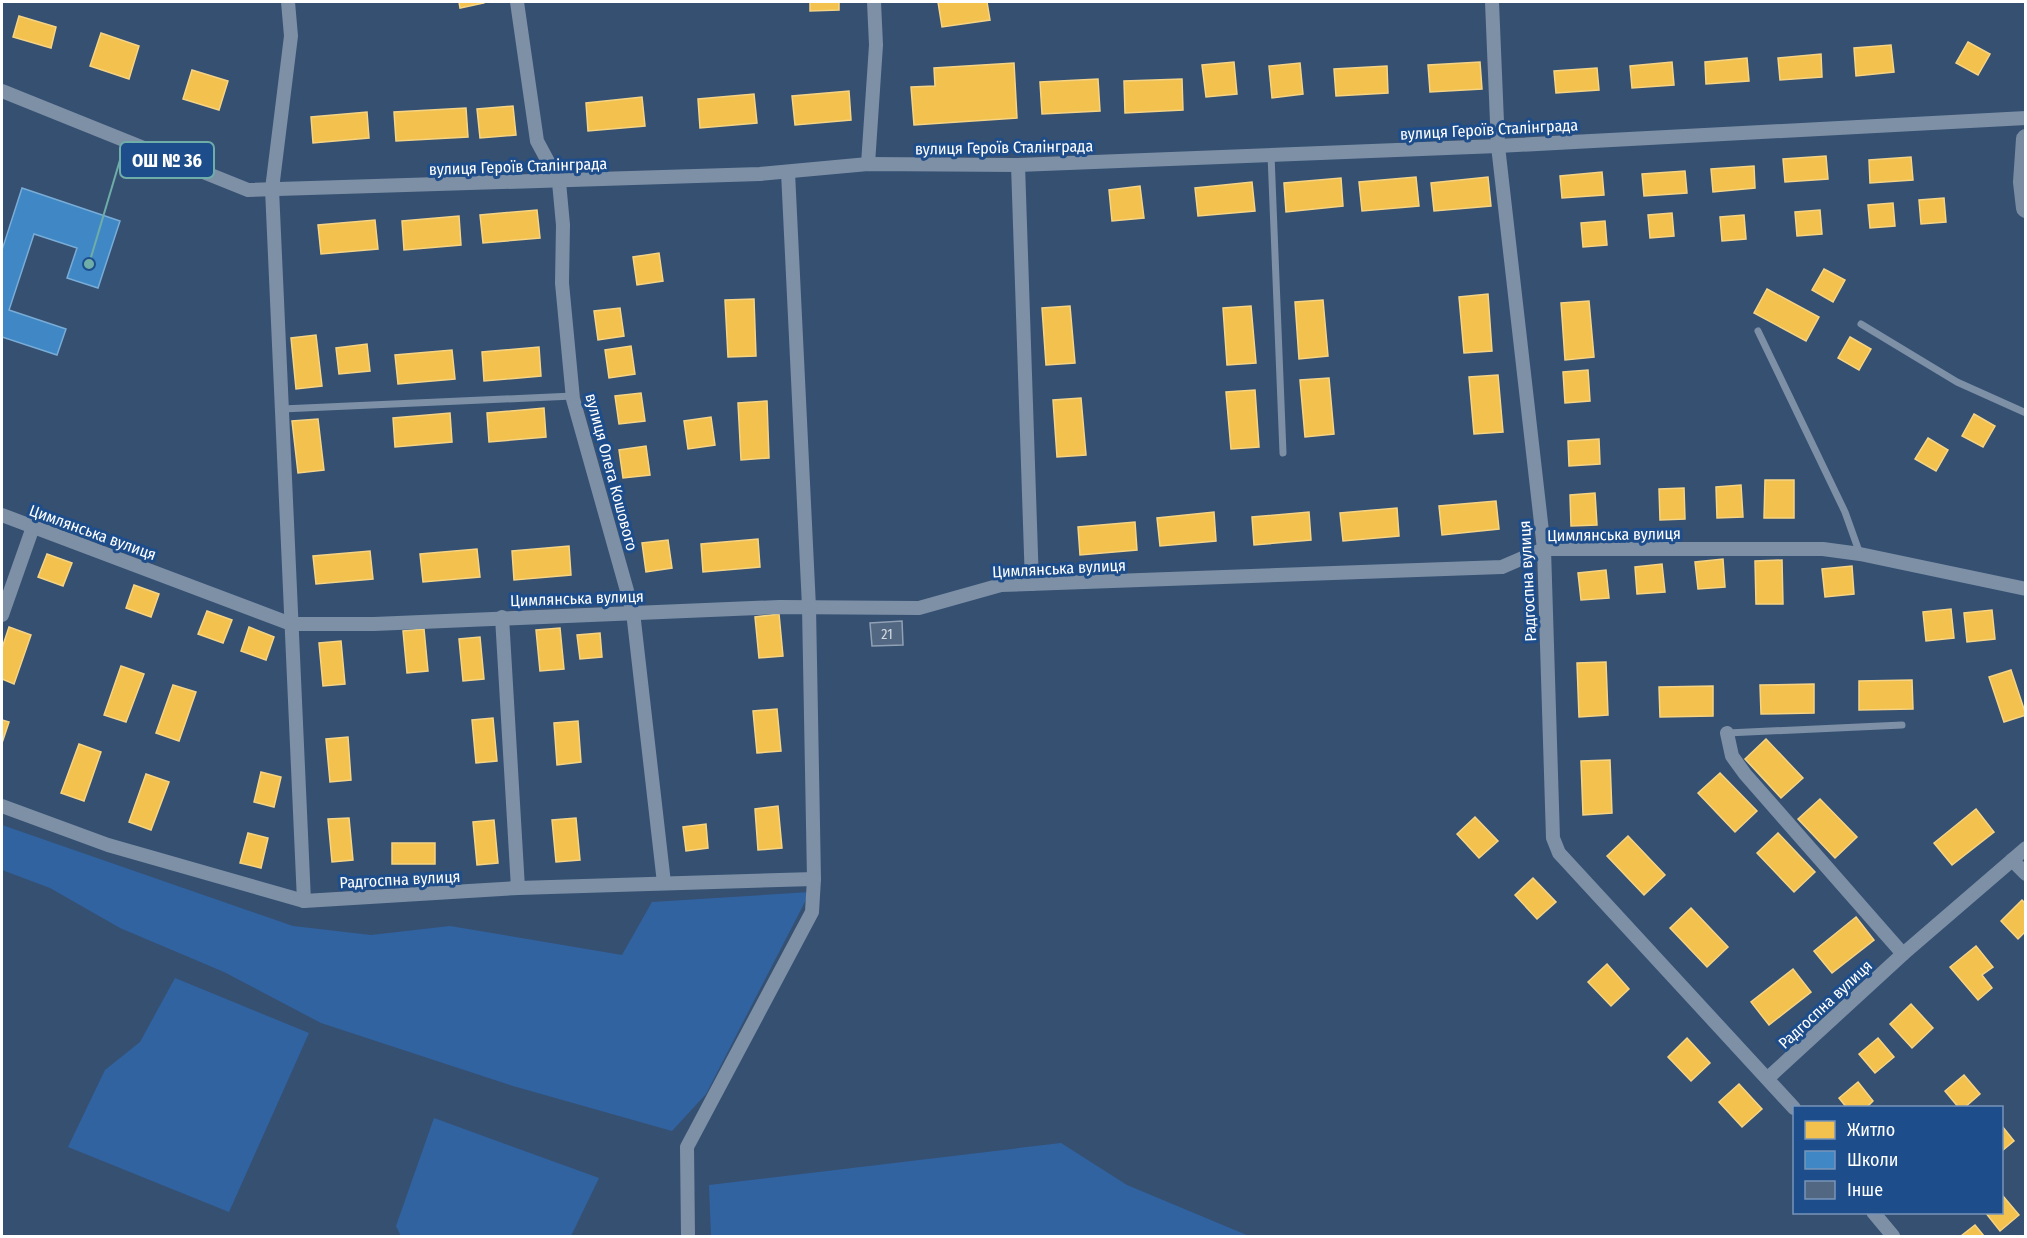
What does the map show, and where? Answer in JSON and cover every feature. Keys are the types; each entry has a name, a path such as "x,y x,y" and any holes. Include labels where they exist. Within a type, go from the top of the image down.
{"street":[{"path":"288,2 291,36 272,189 304,901"},
{"name":"вулиця Олега Кошового","path":"517,2 537,141 559,182 563,225 562,283 573,396 633,612 664,883"},
{"path":"868,164 876,45 874,2"},
{"name":"Радгоспна вулиця","path":"1492,2 1498,146 1544,549 1553,838 1559,853 1793,1107"},
{"name":"вулиця Героїв Сталінграда","path":"2,91 248,190 559,182 788,172 868,164 1018,165 1498,146 2025,118"},
{"path":"2025,139 2023,182 2025,208"},
{"path":"1018,165 1032,584"},
{"path":"688,1236 687,1147 812,912 814,879 809,607 788,172"},
{"name":"Цимлянська вулиця","path":"2,515 291,624 374,624 502,617 809,607 919,608 1001,585 1502,567 1544,549 1823,549 1860,554 2025,589"},
{"path":"2,615 33,527"},
{"path":"502,617 518,888"},
{"path":"1727,733 1732,756 1745,774 1903,954"},
{"name":"Радгоспна вулиця","path":"2,806 108,845 304,901 518,888 814,879"},
{"name":"Радгоспна вулиця","path":"1768,1078 1903,954 2025,848"},
{"path":"2012,860 2025,874"},
{"path":"1875,1214 1893,1236"}],"lane":[{"path":"1271,155 1283,453"},
{"path":"1861,324 1957,382 2025,413"},
{"path":"1758,331 1845,512 1860,554"},
{"path":"282,409 573,396"},
{"path":"1727,733 1902,725"}],"shaded area":[{"path":"2,825 293,926 371,935 450,926 622,955 652,902 810,892 706,1094 672,1131 513,1086 321,1023 224,972 120,928 50,888 2,870"},
{"path":"175,978 309,1033 229,1212 68,1147 105,1070 140,1042"},
{"path":"434,1118 599,1178 571,1236 401,1236 396,1226"},
{"path":"1061,1143 1127,1185 1249,1236 711,1236 709,1185"}],"building: Житло":[{"path":"459,2 484,2 484,3 460,8"},
{"path":"810,2 839,2 839,10 810,11"},
{"path":"938,2 987,2 990,20 942,27"},
{"path":"19,16 56,27 51,48 13,37"},
{"path":"101,33 139,46 129,79 90,66"},
{"path":"1968,42 1990,54 1978,75 1956,63"},
{"path":"1891,45 1894,72 1856,76 1854,48"},
{"path":"1821,54 1822,77 1780,80 1778,58"},
{"path":"1747,58 1749,81 1706,84 1705,62"},
{"path":"1234,62 1237,94 1206,97 1202,65"},
{"path":"1480,62 1482,89 1430,92 1428,65"},
{"path":"1672,62 1674,85 1632,88 1630,66"},
{"path":"1014,63 1017,118 914,125 911,87 935,86 934,68"},
{"path":"1300,63 1303,94 1272,98 1269,66"},
{"path":"1387,66 1388,93 1336,96 1334,69"},
{"path":"1597,68 1599,90 1556,93 1554,71"},
{"path":"192,70 228,81 219,110 183,99"},
{"path":"1098,79 1100,111 1042,114 1040,82"},
{"path":"1182,79 1183,110 1125,113 1124,81"},
{"path":"849,91 851,120 795,125 792,96"},
{"path":"754,94 757,123 700,128 698,99"},
{"path":"642,97 645,126 588,131 586,103"},
{"path":"513,106 516,135 480,138 477,109"},
{"path":"466,108 468,137 396,141 394,112"},
{"path":"367,112 369,138 313,143 311,117"},
{"path":"1826,156 1828,179 1785,182 1783,159"},
{"path":"1911,157 1913,180 1870,183 1869,160"},
{"path":"1754,166 1755,188 1713,192 1711,169"},
{"path":"1685,171 1687,193 1644,196 1642,174"},
{"path":"1602,172 1604,195 1562,198 1560,176"},
{"path":"1416,177 1419,206 1362,211 1359,182"},
{"path":"1488,177 1491,206 1434,211 1431,183"},
{"path":"1341,178 1343,206 1286,212 1284,183"},
{"path":"1252,182 1255,211 1198,216 1195,188"},
{"path":"1140,186 1144,218 1112,221 1109,190"},
{"path":"1944,198 1946,222 1921,224 1919,200"},
{"path":"1893,203 1895,226 1870,228 1868,205"},
{"path":"537,210 540,238 483,243 480,215"},
{"path":"1820,210 1822,234 1797,236 1795,212"},
{"path":"1672,213 1674,236 1650,238 1648,215"},
{"path":"1744,215 1746,239 1722,241 1720,217"},
{"path":"459,216 461,245 404,250 402,221"},
{"path":"375,220 378,249 321,254 318,225"},
{"path":"1605,221 1607,245 1583,247 1581,223"},
{"path":"659,253 663,281 637,285 633,257"},
{"path":"1824,269 1845,280 1833,302 1812,290"},
{"path":"1767,289 1819,317 1806,341 1754,313"},
{"path":"1488,294 1492,351 1464,353 1459,297"},
{"path":"754,299 756,356 728,357 725,300"},
{"path":"1323,300 1328,356 1299,359 1295,302"},
{"path":"1589,301 1594,357 1565,360 1561,303"},
{"path":"1070,306 1075,363 1046,365 1042,308"},
{"path":"1251,306 1256,363 1227,365 1223,308"},
{"path":"620,308 624,336 598,340 594,311"},
{"path":"316,335 322,386 296,389 291,338"},
{"path":"1850,337 1871,349 1859,370 1838,358"},
{"path":"367,344 370,371 339,374 336,348"},
{"path":"631,346 635,374 609,378 605,350"},
{"path":"539,347 541,376 484,381 482,352"},
{"path":"452,350 455,379 398,384 395,355"},
{"path":"1588,370 1590,401 1565,403 1563,372"},
{"path":"1498,375 1503,432 1474,434 1469,377"},
{"path":"1329,378 1334,434 1305,437 1300,380"},
{"path":"1255,390 1259,447 1231,449 1226,392"},
{"path":"641,393 645,421 619,424 615,396"},
{"path":"1081,398 1086,455 1057,457 1053,400"},
{"path":"767,401 769,458 741,460 738,403"},
{"path":"544,408 546,437 489,442 487,413"},
{"path":"450,413 452,442 395,447 393,418"},
{"path":"1974,414 1995,426 1983,447 1962,436"},
{"path":"711,417 715,445 688,449 684,421"},
{"path":"318,419 324,470 298,473 292,421"},
{"path":"1928,438 1948,450 1936,471 1915,459"},
{"path":"1599,439 1600,464 1569,466 1568,441"},
{"path":"646,446 650,475 623,478 619,450"},
{"path":"1765,480 1794,480 1794,518 1764,518"},
{"path":"1741,485 1743,517 1717,518 1716,487"},
{"path":"1684,488 1685,519 1660,520 1659,489"},
{"path":"1595,493 1597,525 1571,526 1570,495"},
{"path":"1496,501 1499,529 1442,535 1439,506"},
{"path":"1397,508 1399,536 1343,541 1340,513"},
{"path":"1214,512 1216,541 1160,546 1157,518"},
{"path":"1309,512 1311,540 1254,545 1252,517"},
{"path":"1135,522 1137,550 1080,555 1078,527"},
{"path":"758,539 760,567 703,572 701,544"},
{"path":"668,540 672,568 646,572 642,543"},
{"path":"569,546 571,575 514,580 512,551"},
{"path":"477,549 480,577 423,582 420,554"},
{"path":"370,551 373,579 316,584 313,556"},
{"path":"47,554 72,563 63,586 38,577"},
{"path":"1723,559 1725,587 1698,589 1695,562"},
{"path":"1782,560 1783,604 1756,604 1755,561"},
{"path":"1662,564 1665,592 1637,594 1635,567"},
{"path":"1852,566 1854,594 1825,597 1822,569"},
{"path":"1606,570 1609,598 1581,600 1578,573"},
{"path":"134,585 159,594 151,617 126,608"},
{"path":"1951,609 1954,638 1926,641 1923,612"},
{"path":"1992,610 1995,639 1967,642 1964,613"},
{"path":"207,611 232,620 223,643 198,634"},
{"path":"779,614 783,656 759,658 755,617"},
{"path":"9,627 31,635 14,684 2,679 2,648"},
{"path":"249,627 274,637 266,660 241,651"},
{"path":"560,628 564,669 540,671 536,630"},
{"path":"424,629 428,671 407,673 403,631"},
{"path":"600,633 602,657 580,659 577,635"},
{"path":"480,637 484,679 463,681 459,639"},
{"path":"341,641 345,684 323,686 319,643"},
{"path":"1606,662 1608,715 1579,717 1577,663"},
{"path":"121,666 144,674 126,722 104,715"},
{"path":"2011,670 2026,715 2004,722 1989,677"},
{"path":"1912,680 1913,709 1859,710 1859,681"},
{"path":"1814,684 1814,713 1761,714 1760,685"},
{"path":"173,685 196,692 179,741 156,733"},
{"path":"1713,686 1713,716 1660,717 1659,687"},
{"path":"777,709 781,751 757,753 753,711"},
{"path":"493,718 497,761 476,763 472,720"},
{"path":"2,720 9,722 2,743"},
{"path":"578,721 581,762 557,765 554,723"},
{"path":"348,737 351,780 330,782 326,739"},
{"path":"1766,739 1803,778 1781,798 1745,759"},
{"path":"79,744 101,752 84,801 61,793"},
{"path":"1610,760 1612,813 1583,815 1581,761"},
{"path":"261,772 281,777 274,807 254,802"},
{"path":"1720,773 1757,811 1735,832 1698,793"},
{"path":"146,774 169,782 151,830 129,822"},
{"path":"1820,799 1857,837 1835,858 1798,819"},
{"path":"778,806 782,848 758,850 755,809"},
{"path":"1976,809 1994,832 1952,865 1934,843"},
{"path":"1475,817 1498,841 1479,858 1457,834"},
{"path":"349,818 353,860 332,862 328,819"},
{"path":"576,818 580,860 556,862 552,820"},
{"path":"494,820 498,863 477,865 473,822"},
{"path":"706,824 708,848 686,851 683,827"},
{"path":"248,833 268,838 261,868 240,863"},
{"path":"1778,833 1815,872 1794,892 1757,853"},
{"path":"1628,836 1665,875 1644,895 1607,856"},
{"path":"392,843 435,843 435,864 392,864"},
{"path":"1533,878 1556,902 1537,919 1515,895"},
{"path":"2022,900 2026,904 2026,931 2018,939 2001,921"},
{"path":"1691,908 1728,947 1707,967 1670,928"},
{"path":"1856,917 1874,940 1832,973 1814,951"},
{"path":"1976,946 1993,967 1982,975 1992,988 1978,1000 1950,967"},
{"path":"1607,964 1629,989 1611,1006 1588,982"},
{"path":"1793,969 1811,992 1769,1025 1751,1002"},
{"path":"1911,1004 1933,1028 1912,1048 1890,1024"},
{"path":"1687,1038 1710,1063 1691,1081 1668,1057"},
{"path":"1878,1038 1894,1057 1875,1073 1859,1054"},
{"path":"1964,1075 1980,1094 1966,1106 1957,1106 1945,1091"},
{"path":"1858,1082 1873,1101 1868,1106 1845,1106 1839,1098"},
{"path":"1739,1084 1762,1109 1742,1127 1719,1102"},
{"path":"2003,1127 2014,1141 2003,1150"},
{"path":"2003,1196 2019,1215 2000,1231 1987,1214 2003,1214"},
{"path":"1975,1225 1984,1236 1961,1236"}],"building: Школи":[{"path":"22,188 120,221 98,288 67,278 77,248 34,234 9,310 66,329 57,355 2,337 2,250"}],"building: Інше":[{"path":"902,621 903,645 872,646 870,623"}],"place":[{"name":"ОШ № 36","path":"89,264"}]}
